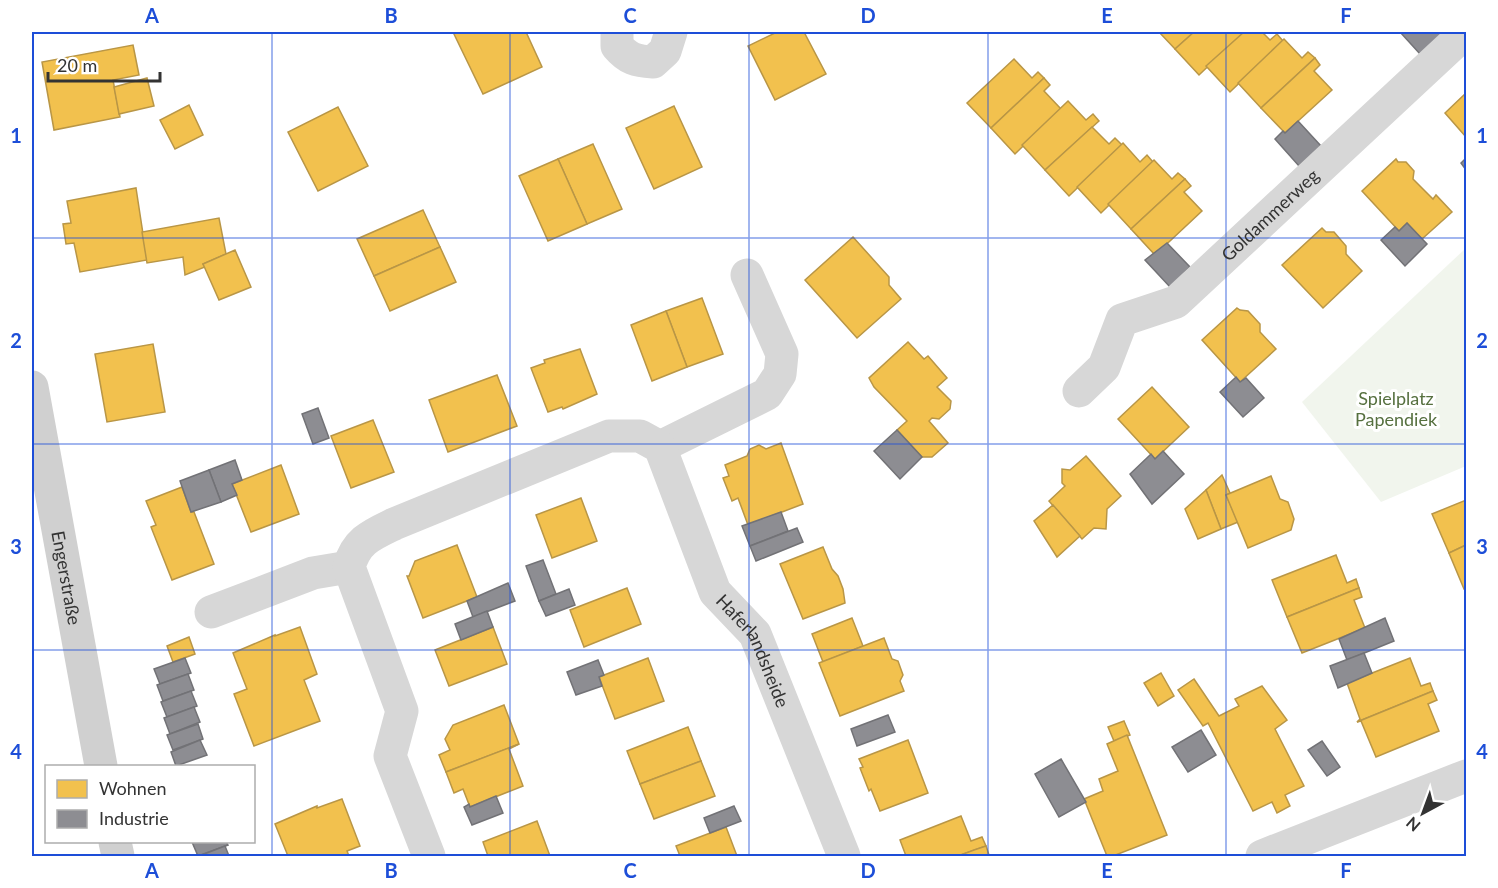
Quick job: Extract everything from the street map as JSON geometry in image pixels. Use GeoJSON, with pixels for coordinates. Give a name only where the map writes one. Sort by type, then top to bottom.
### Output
{"type":"FeatureCollection","features":[{"type":"Feature","properties":{"kind":"main road","name":"Engerstraße"},"geometry":{"type":"LineString","coordinates":[[32,387],[101,765]]}},
{"type":"Feature","properties":{"kind":"street"},"geometry":{"type":"LineString","coordinates":[[617,32],[616,46],[626,56],[638,62],[653,62],[659,57],[664,51],[671,32]]}},
{"type":"Feature","properties":{"kind":"street","name":"Goldammerweg"},"geometry":{"type":"LineString","coordinates":[[1079,391],[1104,367],[1122,320],[1176,302],[1467,32]]}},
{"type":"Feature","properties":{"kind":"street"},"geometry":{"type":"LineString","coordinates":[[429,856],[390,756],[402,711],[349,567],[352,554],[366,537],[394,524],[609,436],[640,436],[660,447],[767,394],[780,374],[782,354],[747,275]]}},
{"type":"Feature","properties":{"kind":"street","name":"Haferlandsheide"},"geometry":{"type":"LineString","coordinates":[[660,447],[715,592],[755,634],[844,856]]}},
{"type":"Feature","properties":{"kind":"street"},"geometry":{"type":"LineString","coordinates":[[211,612],[313,573],[349,567]]}},
{"type":"Feature","properties":{"kind":"street"},"geometry":{"type":"LineString","coordinates":[[1262,856],[1467,776]]}},
{"type":"Feature","properties":{"kind":"green space","name":"Spielplatz Papendiek"},"geometry":{"type":"Polygon","coordinates":[[[1466,248],[1466,466],[1381,502],[1302,402],[1466,248]]]}},
{"type":"Feature","properties":{"kind":"building: Wohnen"},"geometry":{"type":"Polygon","coordinates":[[[453,32],[526,32],[542,67],[483,94],[453,32]]]}},
{"type":"Feature","properties":{"kind":"building: Wohnen"},"geometry":{"type":"Polygon","coordinates":[[[777,32],[804,32],[826,74],[775,100],[748,46],[777,32]]]}},
{"type":"Feature","properties":{"kind":"building: Wohnen"},"geometry":{"type":"Polygon","coordinates":[[[1159,32],[1194,32],[1175,49],[1159,32]]]}},
{"type":"Feature","properties":{"kind":"building: Wohnen"},"geometry":{"type":"Polygon","coordinates":[[[1194,32],[1244,32],[1199,75],[1175,49],[1194,32]]]}},
{"type":"Feature","properties":{"kind":"building: Wohnen"},"geometry":{"type":"Polygon","coordinates":[[[1244,32],[1262,32],[1270,40],[1277,34],[1283,41],[1230,92],[1206,66],[1244,32]]]}},
{"type":"Feature","properties":{"kind":"building: Wohnen"},"geometry":{"type":"Polygon","coordinates":[[[1284,39],[1302,58],[1308,52],[1315,58],[1261,108],[1238,83],[1284,39]]]}},
{"type":"Feature","properties":{"kind":"building: Wohnen"},"geometry":{"type":"Polygon","coordinates":[[[133,45],[139,75],[113,80],[120,117],[54,130],[42,62],[133,45]]]}},
{"type":"Feature","properties":{"kind":"building: Wohnen"},"geometry":{"type":"Polygon","coordinates":[[[1315,58],[1320,65],[1314,71],[1332,90],[1285,133],[1261,108],[1315,58]]]}},
{"type":"Feature","properties":{"kind":"building: Wohnen"},"geometry":{"type":"Polygon","coordinates":[[[1014,59],[1032,78],[1038,72],[1044,78],[991,128],[967,103],[1014,59]]]}},
{"type":"Feature","properties":{"kind":"building: Wohnen"},"geometry":{"type":"Polygon","coordinates":[[[147,78],[154,106],[119,114],[114,87],[147,78]]]}},
{"type":"Feature","properties":{"kind":"building: Wohnen"},"geometry":{"type":"Polygon","coordinates":[[[1044,78],[1050,85],[1044,91],[1061,109],[1015,154],[991,128],[1044,78]]]}},
{"type":"Feature","properties":{"kind":"building: Wohnen"},"geometry":{"type":"Polygon","coordinates":[[[1466,93],[1466,137],[1445,113],[1466,93]]]}},
{"type":"Feature","properties":{"kind":"building: Wohnen"},"geometry":{"type":"Polygon","coordinates":[[[1068,101],[1086,120],[1093,114],[1099,121],[1045,170],[1022,145],[1068,101]]]}},
{"type":"Feature","properties":{"kind":"building: Wohnen"},"geometry":{"type":"Polygon","coordinates":[[[189,105],[203,135],[175,149],[160,120],[189,105]]]}},
{"type":"Feature","properties":{"kind":"building: Wohnen"},"geometry":{"type":"Polygon","coordinates":[[[674,106],[702,167],[654,189],[626,128],[674,106]]]}},
{"type":"Feature","properties":{"kind":"building: Wohnen"},"geometry":{"type":"Polygon","coordinates":[[[338,107],[368,166],[318,191],[288,132],[338,107]]]}},
{"type":"Feature","properties":{"kind":"building: Wohnen"},"geometry":{"type":"Polygon","coordinates":[[[1092,127],[1109,144],[1115,138],[1122,145],[1069,196],[1045,170],[1092,127]]]}},
{"type":"Feature","properties":{"kind":"building: Wohnen"},"geometry":{"type":"Polygon","coordinates":[[[1123,143],[1140,162],[1147,155],[1153,162],[1101,213],[1077,187],[1123,143]]]}},
{"type":"Feature","properties":{"kind":"building: Wohnen"},"geometry":{"type":"Polygon","coordinates":[[[593,144],[622,209],[587,224],[558,159],[593,144]]]}},
{"type":"Feature","properties":{"kind":"building: Wohnen"},"geometry":{"type":"Polygon","coordinates":[[[558,159],[587,224],[548,241],[519,176],[558,159]]]}},
{"type":"Feature","properties":{"kind":"building: Wohnen"},"geometry":{"type":"Polygon","coordinates":[[[1396,159],[1398,162],[1406,162],[1414,171],[1413,179],[1433,199],[1436,195],[1452,212],[1422,239],[1407,223],[1399,231],[1362,191],[1396,159]]]}},
{"type":"Feature","properties":{"kind":"building: Wohnen"},"geometry":{"type":"Polygon","coordinates":[[[1154,160],[1172,179],[1178,173],[1185,179],[1131,229],[1108,204],[1154,160]]]}},
{"type":"Feature","properties":{"kind":"building: Wohnen"},"geometry":{"type":"Polygon","coordinates":[[[1185,179],[1191,186],[1184,192],[1202,211],[1155,255],[1131,229],[1185,179]]]}},
{"type":"Feature","properties":{"kind":"building: Wohnen"},"geometry":{"type":"Polygon","coordinates":[[[136,188],[147,260],[80,272],[74,243],[66,244],[63,224],[71,223],[67,201],[136,188]]]}},
{"type":"Feature","properties":{"kind":"building: Wohnen"},"geometry":{"type":"Polygon","coordinates":[[[423,210],[440,247],[374,276],[357,239],[423,210]]]}},
{"type":"Feature","properties":{"kind":"building: Wohnen"},"geometry":{"type":"Polygon","coordinates":[[[219,218],[226,254],[203,264],[205,267],[185,275],[183,257],[147,263],[142,232],[219,218]]]}},
{"type":"Feature","properties":{"kind":"building: Wohnen"},"geometry":{"type":"Polygon","coordinates":[[[1322,228],[1326,232],[1334,232],[1346,246],[1346,254],[1362,271],[1323,308],[1282,265],[1322,228]]]}},
{"type":"Feature","properties":{"kind":"building: Wohnen"},"geometry":{"type":"Polygon","coordinates":[[[853,237],[889,277],[889,285],[901,299],[857,338],[805,280],[853,237]]]}},
{"type":"Feature","properties":{"kind":"building: Wohnen"},"geometry":{"type":"Polygon","coordinates":[[[440,247],[456,282],[390,311],[374,276],[440,247]]]}},
{"type":"Feature","properties":{"kind":"building: Wohnen"},"geometry":{"type":"Polygon","coordinates":[[[235,250],[251,287],[219,300],[203,264],[235,250]]]}},
{"type":"Feature","properties":{"kind":"building: Wohnen"},"geometry":{"type":"Polygon","coordinates":[[[702,298],[723,354],[687,367],[666,311],[702,298]]]}},
{"type":"Feature","properties":{"kind":"building: Wohnen"},"geometry":{"type":"Polygon","coordinates":[[[1237,308],[1248,311],[1260,324],[1260,332],[1276,349],[1240,382],[1202,340],[1237,308]]]}},
{"type":"Feature","properties":{"kind":"building: Wohnen"},"geometry":{"type":"Polygon","coordinates":[[[666,311],[687,367],[652,381],[631,325],[666,311]]]}},
{"type":"Feature","properties":{"kind":"building: Wohnen"},"geometry":{"type":"Polygon","coordinates":[[[908,342],[924,359],[928,356],[947,378],[937,387],[951,401],[950,409],[939,419],[932,418],[929,421],[948,443],[932,457],[922,457],[897,430],[907,421],[874,387],[869,378],[908,342]]]}},
{"type":"Feature","properties":{"kind":"building: Wohnen"},"geometry":{"type":"Polygon","coordinates":[[[153,344],[165,412],[107,422],[95,354],[153,344]]]}},
{"type":"Feature","properties":{"kind":"building: Wohnen"},"geometry":{"type":"Polygon","coordinates":[[[580,349],[597,394],[563,409],[562,407],[548,412],[531,368],[545,363],[544,360],[580,349]]]}},
{"type":"Feature","properties":{"kind":"building: Wohnen"},"geometry":{"type":"Polygon","coordinates":[[[497,375],[517,426],[448,452],[429,400],[497,375]]]}},
{"type":"Feature","properties":{"kind":"building: Wohnen"},"geometry":{"type":"Polygon","coordinates":[[[1152,387],[1189,427],[1155,459],[1118,419],[1152,387]]]}},
{"type":"Feature","properties":{"kind":"building: Wohnen"},"geometry":{"type":"Polygon","coordinates":[[[373,420],[394,472],[351,488],[331,436],[373,420]]]}},
{"type":"Feature","properties":{"kind":"building: Wohnen"},"geometry":{"type":"Polygon","coordinates":[[[781,443],[803,504],[748,525],[738,498],[732,501],[723,478],[729,476],[725,465],[747,456],[750,449],[759,445],[766,449],[781,443]]]}},
{"type":"Feature","properties":{"kind":"building: Wohnen"},"geometry":{"type":"Polygon","coordinates":[[[1086,456],[1121,496],[1107,509],[1106,529],[1094,528],[1082,539],[1049,501],[1065,486],[1062,483],[1062,469],[1070,470],[1086,456]]]}},
{"type":"Feature","properties":{"kind":"building: Wohnen"},"geometry":{"type":"Polygon","coordinates":[[[281,465],[299,514],[251,532],[232,484],[281,465]]]}},
{"type":"Feature","properties":{"kind":"building: Wohnen"},"geometry":{"type":"Polygon","coordinates":[[[1222,475],[1230,493],[1226,495],[1238,522],[1221,529],[1206,490],[1222,475]]]}},
{"type":"Feature","properties":{"kind":"building: Wohnen"},"geometry":{"type":"Polygon","coordinates":[[[1271,476],[1280,499],[1288,502],[1294,519],[1291,530],[1248,548],[1226,495],[1271,476]]]}},
{"type":"Feature","properties":{"kind":"building: Wohnen"},"geometry":{"type":"Polygon","coordinates":[[[182,487],[214,564],[172,580],[151,527],[156,525],[146,501],[182,487]]]}},
{"type":"Feature","properties":{"kind":"building: Wohnen"},"geometry":{"type":"Polygon","coordinates":[[[1206,490],[1221,529],[1198,539],[1185,509],[1206,490]]]}},
{"type":"Feature","properties":{"kind":"building: Wohnen"},"geometry":{"type":"Polygon","coordinates":[[[581,498],[597,541],[552,558],[536,515],[581,498]]]}},
{"type":"Feature","properties":{"kind":"building: Wohnen"},"geometry":{"type":"Polygon","coordinates":[[[1466,500],[1466,545],[1449,553],[1432,514],[1466,500]]]}},
{"type":"Feature","properties":{"kind":"building: Wohnen"},"geometry":{"type":"Polygon","coordinates":[[[1053,505],[1080,536],[1057,557],[1034,521],[1053,505]]]}},
{"type":"Feature","properties":{"kind":"building: Wohnen"},"geometry":{"type":"Polygon","coordinates":[[[457,545],[477,597],[423,618],[407,576],[415,561],[457,545]]]}},
{"type":"Feature","properties":{"kind":"building: Wohnen"},"geometry":{"type":"Polygon","coordinates":[[[1466,545],[1466,588],[1464,589],[1449,553],[1466,545]]]}},
{"type":"Feature","properties":{"kind":"building: Wohnen"},"geometry":{"type":"Polygon","coordinates":[[[823,547],[832,569],[838,576],[845,603],[803,619],[780,564],[823,547]]]}},
{"type":"Feature","properties":{"kind":"building: Wohnen"},"geometry":{"type":"Polygon","coordinates":[[[1336,555],[1347,583],[1356,579],[1359,588],[1287,617],[1272,580],[1336,555]]]}},
{"type":"Feature","properties":{"kind":"building: Wohnen"},"geometry":{"type":"Polygon","coordinates":[[[627,588],[641,624],[584,647],[570,610],[627,588]]]}},
{"type":"Feature","properties":{"kind":"building: Wohnen"},"geometry":{"type":"Polygon","coordinates":[[[1359,588],[1362,597],[1354,600],[1365,628],[1302,653],[1287,617],[1359,588]]]}},
{"type":"Feature","properties":{"kind":"building: Wohnen"},"geometry":{"type":"Polygon","coordinates":[[[852,618],[863,646],[823,662],[812,634],[852,618]]]}},
{"type":"Feature","properties":{"kind":"building: Wohnen"},"geometry":{"type":"Polygon","coordinates":[[[300,627],[317,674],[304,680],[320,721],[254,746],[234,694],[247,689],[233,653],[300,627]]]}},
{"type":"Feature","properties":{"kind":"building: Wohnen"},"geometry":{"type":"Polygon","coordinates":[[[493,627],[507,664],[449,686],[435,650],[493,627]]]}},
{"type":"Feature","properties":{"kind":"building: Wohnen"},"geometry":{"type":"Polygon","coordinates":[[[189,637],[195,654],[173,662],[167,646],[189,637]]]}},
{"type":"Feature","properties":{"kind":"building: Wohnen"},"geometry":{"type":"Polygon","coordinates":[[[884,638],[892,659],[898,661],[903,675],[900,681],[904,691],[840,716],[819,663],[884,638]]]}},
{"type":"Feature","properties":{"kind":"building: Wohnen"},"geometry":{"type":"Polygon","coordinates":[[[648,658],[664,701],[615,719],[599,677],[648,658]]]}},
{"type":"Feature","properties":{"kind":"building: Wohnen"},"geometry":{"type":"Polygon","coordinates":[[[1410,658],[1421,686],[1430,683],[1433,691],[1357,722],[1360,719],[1347,683],[1410,658]]]}},
{"type":"Feature","properties":{"kind":"building: Wohnen"},"geometry":{"type":"Polygon","coordinates":[[[1161,673],[1174,696],[1158,706],[1144,683],[1161,673]]]}},
{"type":"Feature","properties":{"kind":"building: Wohnen"},"geometry":{"type":"Polygon","coordinates":[[[1194,679],[1219,716],[1239,706],[1235,699],[1262,686],[1287,720],[1275,729],[1304,786],[1285,795],[1290,806],[1277,813],[1272,802],[1253,811],[1208,723],[1203,726],[1178,690],[1194,679]]]}},
{"type":"Feature","properties":{"kind":"building: Wohnen"},"geometry":{"type":"Polygon","coordinates":[[[1433,691],[1437,700],[1428,704],[1439,731],[1376,757],[1361,721],[1357,722],[1433,691]]]}},
{"type":"Feature","properties":{"kind":"building: Wohnen"},"geometry":{"type":"Polygon","coordinates":[[[504,705],[519,744],[446,772],[439,755],[450,750],[445,739],[453,725],[504,705]]]}},
{"type":"Feature","properties":{"kind":"building: Wohnen"},"geometry":{"type":"Polygon","coordinates":[[[1124,721],[1130,735],[1114,741],[1108,727],[1124,721]]]}},
{"type":"Feature","properties":{"kind":"building: Wohnen"},"geometry":{"type":"Polygon","coordinates":[[[688,727],[701,761],[640,784],[627,751],[688,727]]]}},
{"type":"Feature","properties":{"kind":"building: Wohnen"},"geometry":{"type":"Polygon","coordinates":[[[1127,735],[1167,835],[1113,856],[1107,856],[1084,799],[1103,791],[1099,779],[1118,771],[1107,744],[1127,735]]]}},
{"type":"Feature","properties":{"kind":"building: Wohnen"},"geometry":{"type":"Polygon","coordinates":[[[908,740],[928,793],[880,811],[871,789],[869,791],[859,759],[908,740]]]}},
{"type":"Feature","properties":{"kind":"building: Wohnen"},"geometry":{"type":"Polygon","coordinates":[[[519,744],[509,749],[523,786],[470,807],[463,789],[454,793],[446,772],[519,744]]]}},
{"type":"Feature","properties":{"kind":"building: Wohnen"},"geometry":{"type":"Polygon","coordinates":[[[701,761],[715,796],[654,819],[640,784],[701,761]]]}},
{"type":"Feature","properties":{"kind":"building: Wohnen"},"geometry":{"type":"Polygon","coordinates":[[[342,799],[360,846],[347,851],[349,856],[288,856],[275,824],[317,806],[317,808],[342,799]]]}},
{"type":"Feature","properties":{"kind":"building: Wohnen"},"geometry":{"type":"Polygon","coordinates":[[[961,816],[971,841],[982,837],[986,846],[958,856],[906,856],[900,840],[961,816]]]}},
{"type":"Feature","properties":{"kind":"building: Wohnen"},"geometry":{"type":"Polygon","coordinates":[[[537,821],[550,856],[488,856],[483,842],[537,821]]]}},
{"type":"Feature","properties":{"kind":"building: Wohnen"},"geometry":{"type":"Polygon","coordinates":[[[726,827],[737,856],[680,856],[676,846],[726,827]]]}},
{"type":"Feature","properties":{"kind":"building: Wohnen"},"geometry":{"type":"Polygon","coordinates":[[[986,846],[989,855],[958,856],[974,850],[986,846]]]}},
{"type":"Feature","properties":{"kind":"building: Industrie"},"geometry":{"type":"Polygon","coordinates":[[[1400,32],[1439,32],[1441,34],[1420,54],[1400,32]]]}},
{"type":"Feature","properties":{"kind":"building: Industrie"},"geometry":{"type":"Polygon","coordinates":[[[1298,121],[1321,146],[1299,166],[1275,139],[1298,121]]]}},
{"type":"Feature","properties":{"kind":"building: Industrie"},"geometry":{"type":"Polygon","coordinates":[[[1466,158],[1466,170],[1461,163],[1466,158]]]}},
{"type":"Feature","properties":{"kind":"building: Industrie"},"geometry":{"type":"Polygon","coordinates":[[[1407,223],[1427,244],[1405,266],[1381,240],[1395,227],[1399,231],[1407,223]]]}},
{"type":"Feature","properties":{"kind":"building: Industrie"},"geometry":{"type":"Polygon","coordinates":[[[1167,243],[1190,267],[1170,287],[1145,260],[1167,243]]]}},
{"type":"Feature","properties":{"kind":"building: Industrie"},"geometry":{"type":"Polygon","coordinates":[[[1236,377],[1240,382],[1246,378],[1264,398],[1243,417],[1220,392],[1236,377]]]}},
{"type":"Feature","properties":{"kind":"building: Industrie"},"geometry":{"type":"Polygon","coordinates":[[[318,408],[329,438],[313,444],[302,414],[318,408]]]}},
{"type":"Feature","properties":{"kind":"building: Industrie"},"geometry":{"type":"Polygon","coordinates":[[[897,430],[922,457],[900,479],[874,451],[897,430]]]}},
{"type":"Feature","properties":{"kind":"building: Industrie"},"geometry":{"type":"Polygon","coordinates":[[[1163,451],[1184,474],[1152,504],[1130,474],[1151,454],[1155,459],[1163,451]]]}},
{"type":"Feature","properties":{"kind":"building: Industrie"},"geometry":{"type":"Polygon","coordinates":[[[235,460],[242,480],[232,484],[237,495],[221,502],[209,470],[235,460]]]}},
{"type":"Feature","properties":{"kind":"building: Industrie"},"geometry":{"type":"Polygon","coordinates":[[[209,470],[221,502],[191,512],[180,481],[209,470]]]}},
{"type":"Feature","properties":{"kind":"building: Industrie"},"geometry":{"type":"Polygon","coordinates":[[[781,512],[788,531],[750,546],[742,526],[781,512]]]}},
{"type":"Feature","properties":{"kind":"building: Industrie"},"geometry":{"type":"Polygon","coordinates":[[[797,528],[803,542],[756,561],[750,546],[797,528]]]}},
{"type":"Feature","properties":{"kind":"building: Industrie"},"geometry":{"type":"Polygon","coordinates":[[[543,560],[556,594],[539,601],[526,566],[543,560]]]}},
{"type":"Feature","properties":{"kind":"building: Industrie"},"geometry":{"type":"Polygon","coordinates":[[[508,583],[515,601],[473,617],[467,601],[508,583]]]}},
{"type":"Feature","properties":{"kind":"building: Industrie"},"geometry":{"type":"Polygon","coordinates":[[[569,589],[575,605],[546,616],[539,601],[569,589]]]}},
{"type":"Feature","properties":{"kind":"building: Industrie"},"geometry":{"type":"Polygon","coordinates":[[[487,611],[493,627],[461,640],[455,624],[487,611]]]}},
{"type":"Feature","properties":{"kind":"building: Industrie"},"geometry":{"type":"Polygon","coordinates":[[[1385,618],[1394,641],[1347,660],[1339,639],[1385,618]]]}},
{"type":"Feature","properties":{"kind":"building: Industrie"},"geometry":{"type":"Polygon","coordinates":[[[1364,653],[1372,673],[1338,688],[1330,666],[1364,653]]]}},
{"type":"Feature","properties":{"kind":"building: Industrie"},"geometry":{"type":"Polygon","coordinates":[[[185,658],[191,673],[160,684],[154,669],[185,658]]]}},
{"type":"Feature","properties":{"kind":"building: Industrie"},"geometry":{"type":"Polygon","coordinates":[[[598,660],[604,675],[599,677],[602,686],[576,695],[567,672],[598,660]]]}},
{"type":"Feature","properties":{"kind":"building: Industrie"},"geometry":{"type":"Polygon","coordinates":[[[188,674],[194,690],[163,701],[157,685],[188,674]]]}},
{"type":"Feature","properties":{"kind":"building: Industrie"},"geometry":{"type":"Polygon","coordinates":[[[191,691],[197,706],[167,717],[161,702],[191,691]]]}},
{"type":"Feature","properties":{"kind":"building: Industrie"},"geometry":{"type":"Polygon","coordinates":[[[194,707],[200,722],[170,734],[164,718],[194,707]]]}},
{"type":"Feature","properties":{"kind":"building: Industrie"},"geometry":{"type":"Polygon","coordinates":[[[888,715],[895,732],[857,746],[851,729],[888,715]]]}},
{"type":"Feature","properties":{"kind":"building: Industrie"},"geometry":{"type":"Polygon","coordinates":[[[198,724],[203,739],[173,750],[167,735],[198,724]]]}},
{"type":"Feature","properties":{"kind":"building: Industrie"},"geometry":{"type":"Polygon","coordinates":[[[1201,730],[1216,755],[1188,772],[1172,747],[1201,730]]]}},
{"type":"Feature","properties":{"kind":"building: Industrie"},"geometry":{"type":"Polygon","coordinates":[[[200,740],[207,755],[176,765],[171,752],[200,740]]]}},
{"type":"Feature","properties":{"kind":"building: Industrie"},"geometry":{"type":"Polygon","coordinates":[[[1322,741],[1340,767],[1327,776],[1308,750],[1322,741]]]}},
{"type":"Feature","properties":{"kind":"building: Industrie"},"geometry":{"type":"Polygon","coordinates":[[[1061,759],[1086,802],[1059,817],[1035,774],[1061,759]]]}},
{"type":"Feature","properties":{"kind":"building: Industrie"},"geometry":{"type":"Polygon","coordinates":[[[496,796],[503,813],[472,825],[464,807],[469,804],[470,807],[496,796]]]}},
{"type":"Feature","properties":{"kind":"building: Industrie"},"geometry":{"type":"Polygon","coordinates":[[[734,806],[741,821],[710,833],[704,818],[734,806]]]}},
{"type":"Feature","properties":{"kind":"building: Industrie"},"geometry":{"type":"Polygon","coordinates":[[[192,843],[227,843],[228,845],[198,856],[192,843]]]}},
{"type":"Feature","properties":{"kind":"building: Industrie"},"geometry":{"type":"Polygon","coordinates":[[[225,846],[229,856],[199,856],[225,846]]]}}]}
